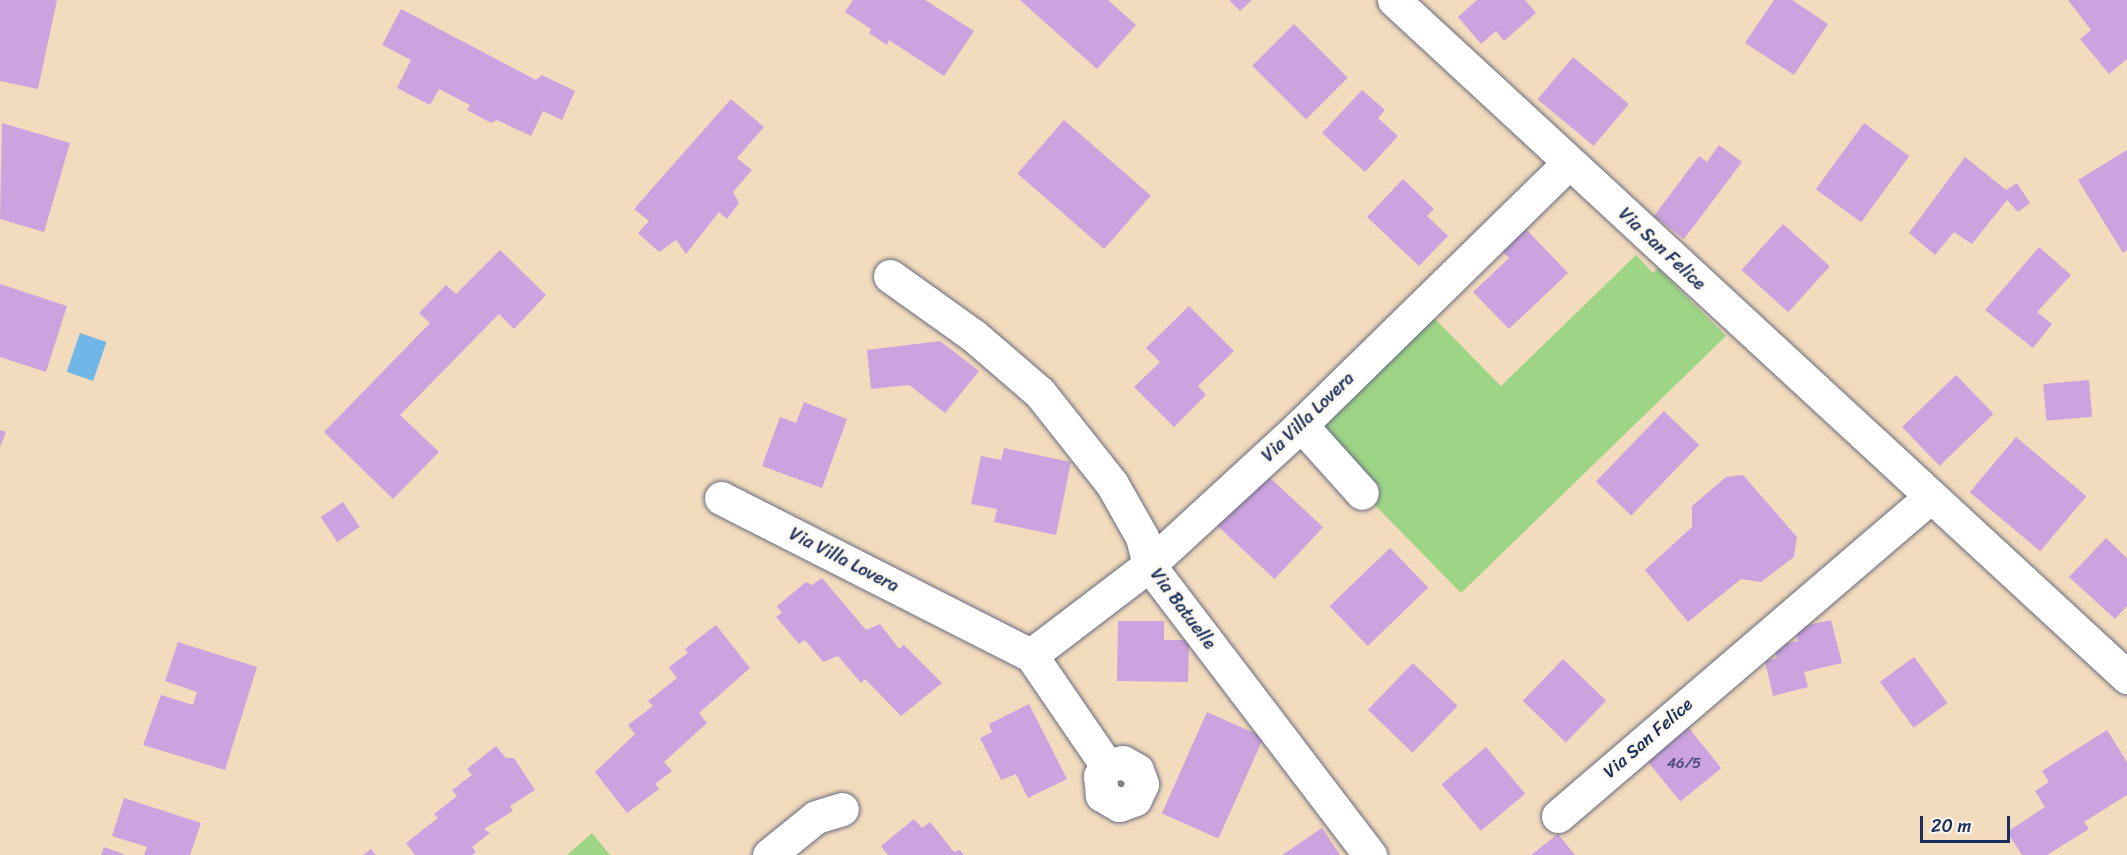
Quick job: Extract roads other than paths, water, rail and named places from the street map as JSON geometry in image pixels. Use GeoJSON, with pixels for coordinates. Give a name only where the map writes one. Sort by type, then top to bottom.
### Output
{"type":"FeatureCollection","features":[{"type":"Feature","properties":{"kind":"street","name":"Via San Felice"},"geometry":{"type":"LineString","coordinates":[[1394,0],[2127,677]]}},
{"type":"Feature","properties":{"kind":"street","name":"Via Villa Lovera"},"geometry":{"type":"LineString","coordinates":[[1031,655],[1149,565],[1301,424],[1569,163]]}},
{"type":"Feature","properties":{"kind":"street","name":"Via Batuelle"},"geometry":{"type":"LineString","coordinates":[[890,276],[975,336],[1040,393],[1112,484],[1142,537],[1149,565],[1370,855]]}},
{"type":"Feature","properties":{"kind":"street"},"geometry":{"type":"LineString","coordinates":[[1301,424],[1362,493]]}},
{"type":"Feature","properties":{"kind":"street","name":"Via San Felice"},"geometry":{"type":"LineString","coordinates":[[1558,816],[1931,496]]}},
{"type":"Feature","properties":{"kind":"street","name":"Via Villa Lovera"},"geometry":{"type":"LineString","coordinates":[[722,498],[1031,655],[1107,766]]}},
{"type":"Feature","properties":{"kind":"street"},"geometry":{"type":"LineString","coordinates":[[769,855],[816,817],[842,808]]}},
{"type":"Feature","properties":{"kind":"water"},"geometry":{"type":"Polygon","coordinates":[[[80,333],[106,342],[93,381],[67,372],[80,333]]]}}]}
